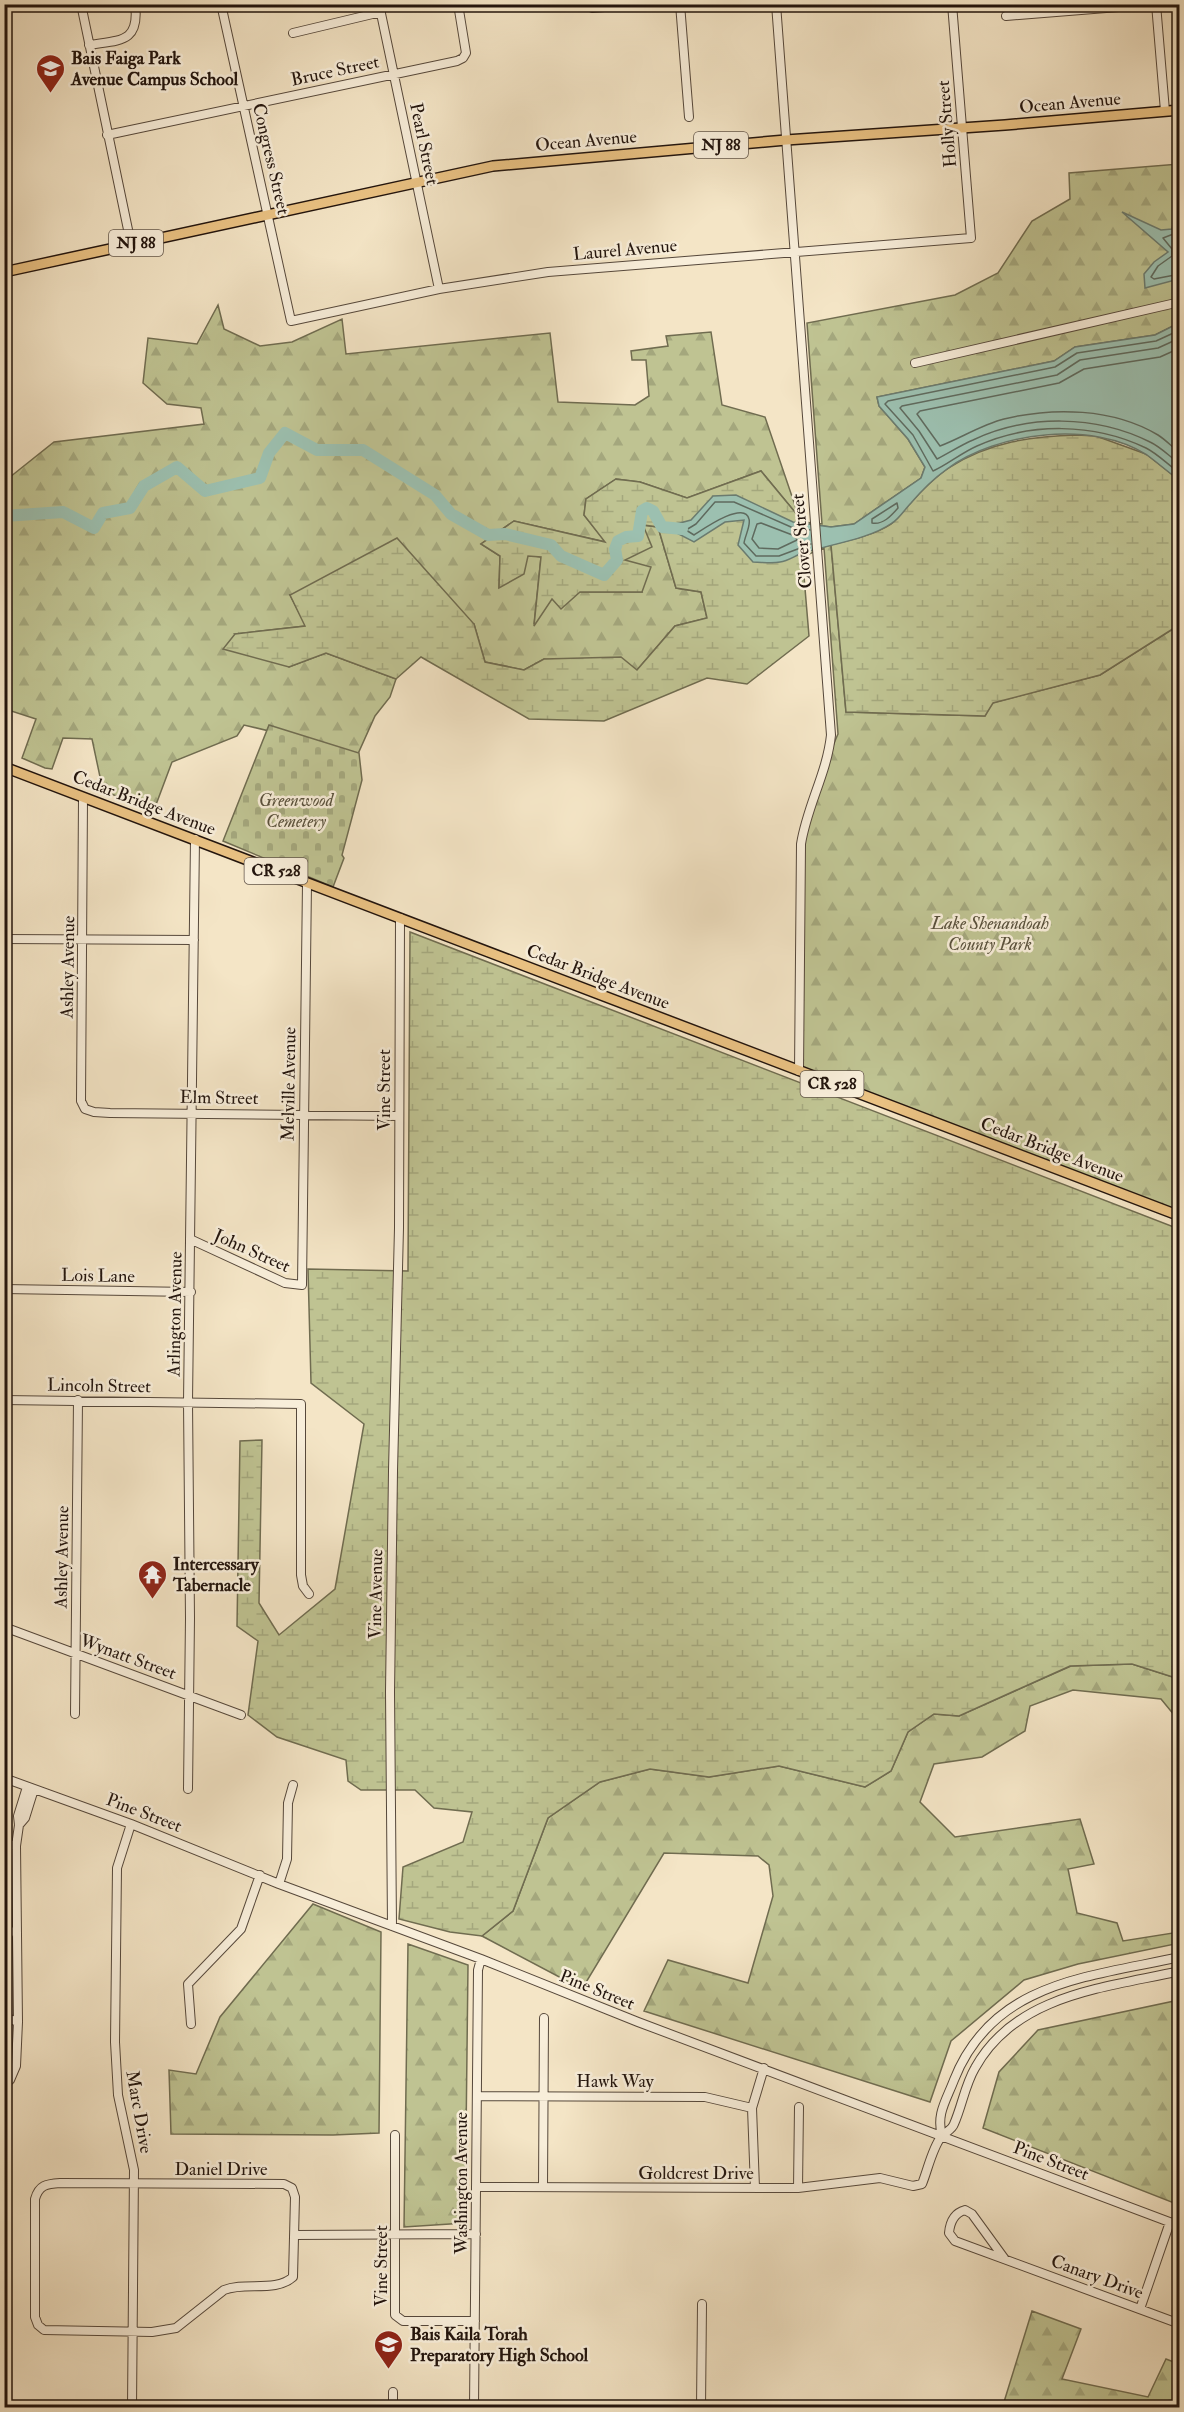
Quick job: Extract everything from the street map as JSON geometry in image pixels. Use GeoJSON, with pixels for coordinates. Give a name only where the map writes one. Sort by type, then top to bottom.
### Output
{"type":"FeatureCollection","features":[{"type":"Feature","properties":{"kind":"main road","name":"Ocean Avenue"},"geometry":{"type":"LineString","coordinates":[[4,272],[493,166],[786,140],[1179,110]]}},
{"type":"Feature","properties":{"kind":"main road","name":"Cedar Bridge Avenue"},"geometry":{"type":"LineString","coordinates":[[4,767],[1179,1216]]}},
{"type":"Feature","properties":{"kind":"street"},"geometry":{"type":"LineString","coordinates":[[81,4],[131,244]]}},
{"type":"Feature","properties":{"kind":"street"},"geometry":{"type":"LineString","coordinates":[[90,45],[122,40],[131,35],[137,20],[135,4]]}},
{"type":"Feature","properties":{"kind":"street","name":"Congress Street"},"geometry":{"type":"LineString","coordinates":[[221,4],[291,321]]}},
{"type":"Feature","properties":{"kind":"street","name":"Bruce Street"},"geometry":{"type":"LineString","coordinates":[[107,135],[457,61],[466,53],[458,4]]}},
{"type":"Feature","properties":{"kind":"street"},"geometry":{"type":"LineString","coordinates":[[588,4],[592,8],[642,4]]}},
{"type":"Feature","properties":{"kind":"street"},"geometry":{"type":"LineString","coordinates":[[680,4],[688,117]]}},
{"type":"Feature","properties":{"kind":"street","name":"Clover Street"},"geometry":{"type":"LineString","coordinates":[[776,4],[831,735],[826,769],[804,827],[801,844],[799,1071]]}},
{"type":"Feature","properties":{"kind":"street","name":"Holly Street"},"geometry":{"type":"LineString","coordinates":[[952,4],[971,238],[967,239]]}},
{"type":"Feature","properties":{"kind":"street"},"geometry":{"type":"LineString","coordinates":[[1006,16],[1156,4],[1165,111]]}},
{"type":"Feature","properties":{"kind":"street"},"geometry":{"type":"LineString","coordinates":[[293,33],[380,8]]}},
{"type":"Feature","properties":{"kind":"street","name":"Pearl Street"},"geometry":{"type":"LineString","coordinates":[[380,8],[439,289]]}},
{"type":"Feature","properties":{"kind":"street","name":"Laurel Avenue"},"geometry":{"type":"LineString","coordinates":[[291,321],[439,289],[548,272],[967,239]]}},
{"type":"Feature","properties":{"kind":"street"},"geometry":{"type":"LineString","coordinates":[[915,363],[1179,302]]}},
{"type":"Feature","properties":{"kind":"street","name":"Ashley Avenue"},"geometry":{"type":"LineString","coordinates":[[83,798],[84,939],[81,1101],[85,1109],[110,1113]]}},
{"type":"Feature","properties":{"kind":"street","name":"Arlington Avenue"},"geometry":{"type":"LineString","coordinates":[[188,1789],[188,1401],[192,1240],[195,840]]}},
{"type":"Feature","properties":{"kind":"street","name":"Melville Avenue"},"geometry":{"type":"LineString","coordinates":[[302,1286],[306,883]]}},
{"type":"Feature","properties":{"kind":"street","name":"Vine Street"},"geometry":{"type":"LineString","coordinates":[[398,1263],[400,918]]}},
{"type":"Feature","properties":{"kind":"street"},"geometry":{"type":"LineString","coordinates":[[4,939],[194,940]]}},
{"type":"Feature","properties":{"kind":"street","name":"Elm Street"},"geometry":{"type":"LineString","coordinates":[[110,1113],[399,1116]]}},
{"type":"Feature","properties":{"kind":"street","name":"John Street"},"geometry":{"type":"LineString","coordinates":[[192,1240],[285,1282],[302,1286]]}},
{"type":"Feature","properties":{"kind":"street","name":"Vine Avenue"},"geometry":{"type":"LineString","coordinates":[[392,1926],[390,1692],[398,1263]]}},
{"type":"Feature","properties":{"kind":"street","name":"Lois Lane"},"geometry":{"type":"LineString","coordinates":[[4,1289],[191,1292]]}},
{"type":"Feature","properties":{"kind":"street","name":"Lincoln Street"},"geometry":{"type":"LineString","coordinates":[[4,1400],[301,1404],[301,1575],[303,1586],[309,1594]]}},
{"type":"Feature","properties":{"kind":"street","name":"Ashley Avenue"},"geometry":{"type":"LineString","coordinates":[[75,1714],[78,1400]]}},
{"type":"Feature","properties":{"kind":"street","name":"Wynatt Street"},"geometry":{"type":"LineString","coordinates":[[4,1627],[241,1715]]}},
{"type":"Feature","properties":{"kind":"street","name":"Pine Street"},"geometry":{"type":"LineString","coordinates":[[4,1778],[131,1824],[279,1884],[481,1959],[638,2022],[1179,2226]]}},
{"type":"Feature","properties":{"kind":"street"},"geometry":{"type":"LineString","coordinates":[[279,1884],[287,1859],[288,1803],[293,1785]]}},
{"type":"Feature","properties":{"kind":"street"},"geometry":{"type":"LineString","coordinates":[[4,2085],[10,2080],[16,2066],[18,1816],[31,1788]]}},
{"type":"Feature","properties":{"kind":"street","name":"Marc Drive"},"geometry":{"type":"LineString","coordinates":[[131,1824],[117,1868],[115,2042],[118,2095],[133,2156],[132,2408]]}},
{"type":"Feature","properties":{"kind":"street"},"geometry":{"type":"LineString","coordinates":[[4,1844],[16,1846]]}},
{"type":"Feature","properties":{"kind":"street"},"geometry":{"type":"LineString","coordinates":[[191,2024],[188,1984],[242,1929],[260,1875]]}},
{"type":"Feature","properties":{"kind":"street"},"geometry":{"type":"LineString","coordinates":[[4,1929],[17,1933]]}},
{"type":"Feature","properties":{"kind":"street"},"geometry":{"type":"LineString","coordinates":[[1179,1956],[1056,1985],[1035,1993],[1012,2006],[999,2016],[975,2042],[955,2076],[939,2118],[942,2136],[953,2127],[975,2068],[993,2043],[1012,2025],[1036,2009],[1060,1998],[1179,1971]]}},
{"type":"Feature","properties":{"kind":"street","name":"Washington Avenue"},"geometry":{"type":"LineString","coordinates":[[474,2408],[478,1971],[481,1959]]}},
{"type":"Feature","properties":{"kind":"street"},"geometry":{"type":"LineString","coordinates":[[1056,1985],[1060,1998]]}},
{"type":"Feature","properties":{"kind":"street"},"geometry":{"type":"LineString","coordinates":[[4,2017],[18,2022]]}},
{"type":"Feature","properties":{"kind":"street"},"geometry":{"type":"LineString","coordinates":[[543,2187],[544,2018]]}},
{"type":"Feature","properties":{"kind":"street"},"geometry":{"type":"LineString","coordinates":[[755,2188],[752,2108],[764,2068]]}},
{"type":"Feature","properties":{"kind":"street","name":"Hawk Way"},"geometry":{"type":"LineString","coordinates":[[477,2096],[712,2097],[752,2108]]}},
{"type":"Feature","properties":{"kind":"street"},"geometry":{"type":"LineString","coordinates":[[798,2188],[800,2107]]}},
{"type":"Feature","properties":{"kind":"street","name":"Vine Street"},"geometry":{"type":"LineString","coordinates":[[395,2135],[395,2309],[398,2318],[404,2321],[475,2321]]}},
{"type":"Feature","properties":{"kind":"street","name":"Goldcrest Drive"},"geometry":{"type":"LineString","coordinates":[[476,2187],[798,2188],[880,2178],[918,2185],[942,2136]]}},
{"type":"Feature","properties":{"kind":"street","name":"Daniel Drive"},"geometry":{"type":"LineString","coordinates":[[134,2183],[284,2184],[292,2188],[295,2197],[295,2274],[291,2280],[279,2284],[232,2286],[176,2328],[152,2332],[44,2330],[38,2325],[34,2303],[34,2224],[35,2199],[38,2190],[48,2184],[134,2183]]}},
{"type":"Feature","properties":{"kind":"street","name":"Canary Drive"},"geometry":{"type":"LineString","coordinates":[[1004,2258],[972,2214],[965,2210],[958,2212],[952,2219],[949,2233],[955,2241],[1179,2324]]}},
{"type":"Feature","properties":{"kind":"street"},"geometry":{"type":"LineString","coordinates":[[1140,2309],[1170,2223]]}},
{"type":"Feature","properties":{"kind":"street"},"geometry":{"type":"LineString","coordinates":[[295,2235],[476,2234]]}},
{"type":"Feature","properties":{"kind":"street"},"geometry":{"type":"LineString","coordinates":[[701,2408],[702,2304]]}},
{"type":"Feature","properties":{"kind":"street"},"geometry":{"type":"LineString","coordinates":[[393,2392],[393,2408]]}},
{"type":"Feature","properties":{"kind":"green space","name":"Lake Shenandoah County Park"},"geometry":{"type":"Polygon","coordinates":[[[1179,164],[1179,323],[1155,335],[1075,347],[1054,361],[877,397],[879,406],[908,439],[925,467],[921,478],[854,524],[831,527],[793,522],[735,495],[713,496],[691,520],[665,527],[694,542],[725,522],[745,519],[738,545],[753,562],[780,562],[831,545],[846,712],[985,716],[992,703],[1100,675],[1179,625],[1179,1216],[799,1071],[801,844],[808,816],[838,734],[824,548],[781,565],[752,565],[736,547],[739,523],[725,526],[694,545],[660,528],[691,517],[712,493],[736,493],[770,509],[788,512],[794,521],[822,524],[807,323],[955,295],[998,273],[1032,221],[1070,199],[1069,173],[1179,164]]]}},
{"type":"Feature","properties":{"kind":"green space"},"geometry":{"type":"Polygon","coordinates":[[[218,305],[224,329],[260,346],[292,342],[342,319],[346,354],[550,333],[558,402],[635,405],[649,396],[646,360],[632,360],[631,351],[668,346],[666,336],[711,332],[722,405],[765,417],[799,517],[761,471],[687,498],[640,482],[616,479],[586,499],[584,515],[606,542],[514,521],[481,544],[500,556],[499,587],[528,555],[541,557],[534,624],[552,598],[580,592],[642,592],[625,560],[642,525],[658,527],[676,588],[701,592],[707,618],[675,626],[637,670],[544,659],[524,670],[485,662],[474,624],[290,595],[306,626],[235,634],[289,667],[326,653],[396,679],[390,697],[375,716],[357,756],[311,741],[244,725],[237,736],[172,762],[154,810],[103,791],[92,739],[63,738],[52,769],[22,758],[36,719],[5,709],[5,481],[54,442],[204,424],[201,408],[167,404],[143,383],[148,338],[197,344],[218,305]]]}},
{"type":"Feature","properties":{"kind":"green space"},"geometry":{"type":"Polygon","coordinates":[[[1077,435],[1096,436],[1146,454],[1179,480],[1179,625],[1100,675],[993,703],[985,716],[846,712],[831,545],[870,534],[891,524],[938,476],[965,458],[1012,442],[1077,435]]]}},
{"type":"Feature","properties":{"kind":"green space"},"geometry":{"type":"Polygon","coordinates":[[[761,471],[799,517],[809,636],[747,684],[707,678],[604,721],[529,719],[421,657],[396,679],[326,653],[289,667],[223,649],[235,634],[305,626],[290,595],[397,538],[474,624],[485,662],[524,670],[544,659],[621,657],[637,670],[675,626],[707,618],[701,592],[676,588],[658,527],[643,525],[652,547],[625,560],[651,567],[642,592],[580,592],[561,609],[552,599],[534,626],[541,557],[528,556],[524,574],[499,588],[500,556],[481,544],[514,521],[605,542],[584,515],[586,499],[616,479],[640,482],[687,498],[761,471]]]}},
{"type":"Feature","properties":{"kind":"green space","name":"Greenwood Cemetery"},"geometry":{"type":"Polygon","coordinates":[[[269,725],[359,753],[362,780],[342,855],[344,858],[333,887],[223,841],[269,725]]]}},
{"type":"Feature","properties":{"kind":"green space"},"geometry":{"type":"Polygon","coordinates":[[[410,932],[1179,1229],[1179,1679],[1132,1664],[1070,1666],[959,1716],[934,1714],[908,1732],[891,1771],[865,1787],[779,1766],[709,1777],[650,1769],[600,1782],[548,1818],[513,1911],[482,1936],[450,1932],[399,1919],[403,1867],[463,1842],[472,1812],[434,1808],[415,1790],[361,1790],[348,1781],[346,1760],[277,1737],[248,1715],[258,1641],[237,1626],[240,1441],[262,1440],[259,1603],[279,1635],[335,1589],[364,1424],[311,1383],[308,1269],[408,1271],[410,932]]]}},
{"type":"Feature","properties":{"kind":"green space"},"geometry":{"type":"Polygon","coordinates":[[[1132,1664],[1179,1679],[1179,1721],[1161,1699],[1073,1690],[1030,1706],[1025,1731],[982,1757],[934,1764],[920,1802],[955,1837],[1080,1819],[1094,1864],[1068,1869],[1077,1913],[1117,1923],[1123,1941],[1179,1932],[1180,1943],[1078,1964],[1024,1980],[951,2041],[930,2102],[644,2011],[668,1960],[748,1983],[773,1896],[769,1865],[758,1856],[664,1853],[582,1989],[482,1936],[513,1911],[548,1818],[600,1782],[650,1769],[709,1777],[779,1766],[865,1787],[891,1771],[908,1732],[934,1714],[959,1716],[1071,1666],[1132,1664]]]}},
{"type":"Feature","properties":{"kind":"green space"},"geometry":{"type":"Polygon","coordinates":[[[313,1904],[381,1932],[379,2133],[171,2134],[169,2070],[196,2074],[220,2017],[313,1904]]]}},
{"type":"Feature","properties":{"kind":"green space"},"geometry":{"type":"Polygon","coordinates":[[[408,1944],[468,1965],[465,2223],[404,2227],[408,1944]]]}},
{"type":"Feature","properties":{"kind":"green space"},"geometry":{"type":"Polygon","coordinates":[[[1179,2000],[1179,2205],[983,2128],[999,2072],[1038,2030],[1179,2000]]]}},
{"type":"Feature","properties":{"kind":"green space"},"geometry":{"type":"Polygon","coordinates":[[[1032,2311],[1081,2329],[1062,2379],[1148,2397],[1166,2359],[1179,2364],[1179,2399],[1092,2408],[1048,2407],[1004,2402],[1032,2311]]]}},
{"type":"Feature","properties":{"kind":"water"},"geometry":{"type":"Polygon","coordinates":[[[1179,199],[1179,279],[1145,288],[1144,274],[1154,262],[1168,252],[1122,212],[1161,230],[1172,229],[1179,199]]]}},
{"type":"Feature","properties":{"kind":"water"},"geometry":{"type":"Polygon","coordinates":[[[1179,323],[1179,480],[1147,455],[1125,444],[1100,437],[1073,434],[1045,435],[992,446],[968,456],[937,477],[897,519],[883,529],[783,561],[753,562],[738,545],[744,520],[725,522],[694,542],[665,527],[691,520],[713,496],[736,495],[793,522],[831,527],[854,524],[921,478],[925,467],[908,439],[879,406],[877,397],[1054,361],[1075,347],[1155,335],[1179,323]]]}},
{"type":"Feature","properties":{"kind":"waterway"},"geometry":{"type":"LineString","coordinates":[[4,516],[63,512],[94,528],[103,513],[130,508],[144,486],[177,467],[205,491],[260,478],[269,453],[285,433],[317,450],[363,450],[435,495],[451,514],[488,535],[505,534],[551,545],[561,556],[604,575],[617,560],[615,549],[618,541],[626,537],[638,536],[642,511],[647,508],[653,511],[662,527],[682,529]]}},
{"type":"Feature","properties":{"kind":"place","name":"Bais Faiga Park Avenue Campus School"},"geometry":{"type":"Point","coordinates":[50,94]}},
{"type":"Feature","properties":{"kind":"place","name":"Intercessary Tabernacle"},"geometry":{"type":"Point","coordinates":[152,1600]}},
{"type":"Feature","properties":{"kind":"place","name":"Bais Kaila Torah Preparatory High School"},"geometry":{"type":"Point","coordinates":[389,2370]}}]}
